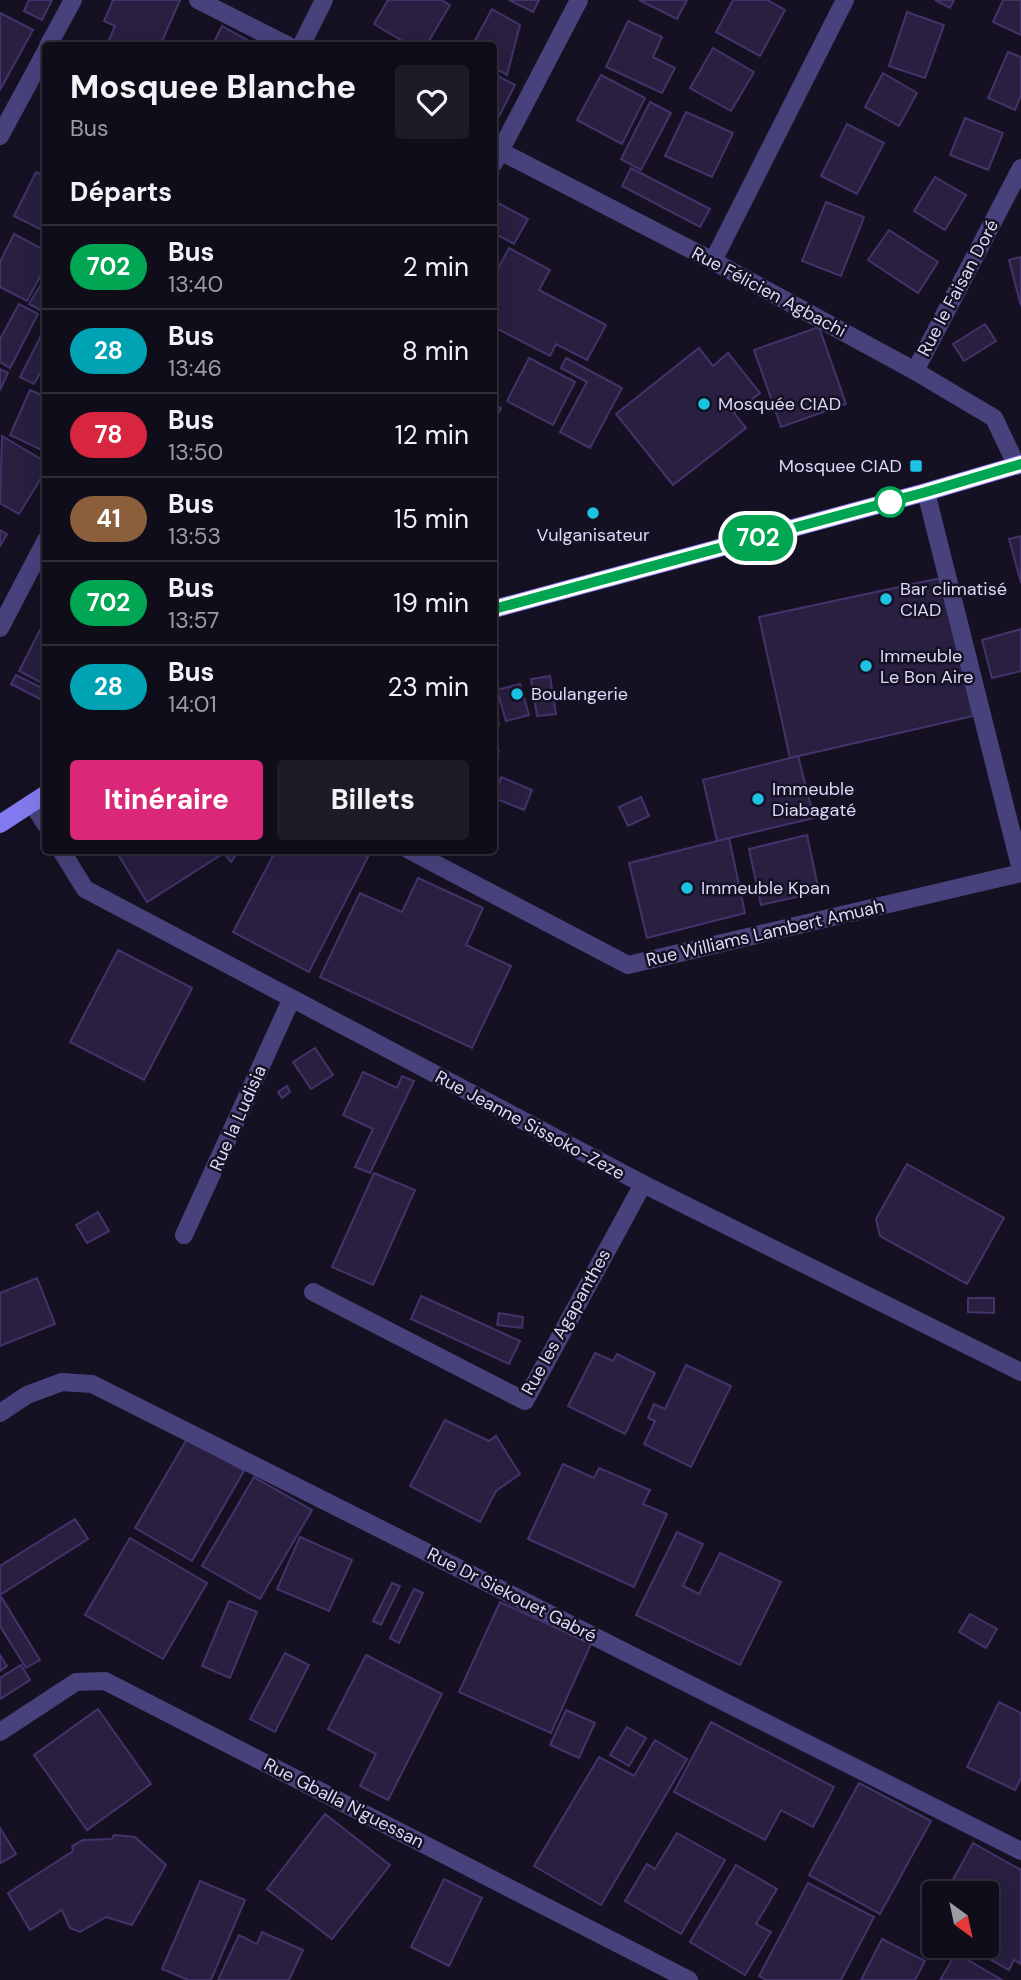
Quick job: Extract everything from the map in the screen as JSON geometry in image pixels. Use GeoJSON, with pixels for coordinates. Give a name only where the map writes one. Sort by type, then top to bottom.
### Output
{"type":"FeatureCollection","features":[{"type":"Feature","properties":{"kind":"main road"},"geometry":{"type":"LineString","coordinates":[[497,608],[1019,465]]}},
{"type":"Feature","properties":{"kind":"main road"},"geometry":{"type":"LineString","coordinates":[[0,824],[39,798]]}},
{"type":"Feature","properties":{"kind":"street"},"geometry":{"type":"LineString","coordinates":[[50,42],[73,0]]}},
{"type":"Feature","properties":{"kind":"street"},"geometry":{"type":"LineString","coordinates":[[198,0],[281,42]]}},
{"type":"Feature","properties":{"kind":"street"},"geometry":{"type":"LineString","coordinates":[[303,42],[324,0]]}},
{"type":"Feature","properties":{"kind":"street"},"geometry":{"type":"LineString","coordinates":[[497,150],[579,0]]}},
{"type":"Feature","properties":{"kind":"street"},"geometry":{"type":"LineString","coordinates":[[713,261],[845,0]]}},
{"type":"Feature","properties":{"kind":"street"},"geometry":{"type":"LineString","coordinates":[[0,136],[42,58]]}},
{"type":"Feature","properties":{"kind":"street","name":"Rue Félicien Agbachi"},"geometry":{"type":"LineString","coordinates":[[497,155],[713,261],[915,371],[994,418],[1019,465]]}},
{"type":"Feature","properties":{"kind":"street","name":"Rue le Faisan Doré"},"geometry":{"type":"LineString","coordinates":[[915,371],[1021,168]]}},
{"type":"Feature","properties":{"kind":"street"},"geometry":{"type":"LineString","coordinates":[[926,492],[1021,872]]}},
{"type":"Feature","properties":{"kind":"street"},"geometry":{"type":"LineString","coordinates":[[0,628],[42,548]]}},
{"type":"Feature","properties":{"kind":"street","name":"Rue Jeanne Sissoko-Zeze"},"geometry":{"type":"LineString","coordinates":[[63,854],[85,890],[643,1184],[1021,1372]]}},
{"type":"Feature","properties":{"kind":"street","name":"Rue Williams Lambert Amuah"},"geometry":{"type":"LineString","coordinates":[[417,854],[628,965],[1021,872]]}},
{"type":"Feature","properties":{"kind":"street","name":"Rue la Ludisia"},"geometry":{"type":"LineString","coordinates":[[184,1235],[291,1000]]}},
{"type":"Feature","properties":{"kind":"street","name":"Rue les Agapanthes"},"geometry":{"type":"LineString","coordinates":[[313,1292],[524,1401],[643,1184]]}},
{"type":"Feature","properties":{"kind":"street","name":"Rue Dr Siekouet Gabré"},"geometry":{"type":"LineString","coordinates":[[0,1412],[27,1395],[62,1381],[92,1384],[1021,1851]]}},
{"type":"Feature","properties":{"kind":"street","name":"Rue Gballa N'guessan"},"geometry":{"type":"LineString","coordinates":[[0,1732],[76,1682],[105,1681],[689,1980]]}},
{"type":"Feature","properties":{"kind":"building"},"geometry":{"type":"Polygon","coordinates":[[[29,0],[52,0],[42,20],[24,11],[29,0]]]}},
{"type":"Feature","properties":{"kind":"building"},"geometry":{"type":"Polygon","coordinates":[[[113,0],[180,0],[162,42],[108,42],[115,26],[104,21],[113,0]]]}},
{"type":"Feature","properties":{"kind":"building"},"geometry":{"type":"Polygon","coordinates":[[[388,0],[441,0],[450,5],[428,42],[404,42],[374,24],[388,0]]]}},
{"type":"Feature","properties":{"kind":"building"},"geometry":{"type":"Polygon","coordinates":[[[509,0],[539,0],[533,12],[509,0]]]}},
{"type":"Feature","properties":{"kind":"building"},"geometry":{"type":"Polygon","coordinates":[[[639,0],[687,0],[677,19],[639,0]]]}},
{"type":"Feature","properties":{"kind":"building"},"geometry":{"type":"Polygon","coordinates":[[[733,0],[767,0],[785,10],[760,56],[716,32],[733,0]]]}},
{"type":"Feature","properties":{"kind":"building"},"geometry":{"type":"Polygon","coordinates":[[[935,0],[954,0],[950,8],[935,0]]]}},
{"type":"Feature","properties":{"kind":"building"},"geometry":{"type":"Polygon","coordinates":[[[1003,0],[1021,0],[1021,35],[993,22],[1003,0]]]}},
{"type":"Feature","properties":{"kind":"building"},"geometry":{"type":"Polygon","coordinates":[[[492,9],[520,25],[507,75],[497,70],[497,42],[474,42],[492,9]]]}},
{"type":"Feature","properties":{"kind":"building"},"geometry":{"type":"Polygon","coordinates":[[[907,12],[944,25],[925,78],[889,66],[907,12]]]}},
{"type":"Feature","properties":{"kind":"building"},"geometry":{"type":"Polygon","coordinates":[[[0,13],[33,30],[0,90],[0,13]]]}},
{"type":"Feature","properties":{"kind":"building"},"geometry":{"type":"Polygon","coordinates":[[[628,21],[662,37],[653,57],[675,68],[662,93],[606,67],[628,21]]]}},
{"type":"Feature","properties":{"kind":"building"},"geometry":{"type":"Polygon","coordinates":[[[222,26],[251,42],[214,42],[222,26]]]}},
{"type":"Feature","properties":{"kind":"building"},"geometry":{"type":"Polygon","coordinates":[[[713,48],[754,72],[731,111],[690,88],[713,48]]]}},
{"type":"Feature","properties":{"kind":"building"},"geometry":{"type":"Polygon","coordinates":[[[1008,52],[1021,57],[1021,95],[1015,110],[988,98],[1008,52]]]}},
{"type":"Feature","properties":{"kind":"building"},"geometry":{"type":"Polygon","coordinates":[[[883,73],[917,93],[899,126],[865,107],[883,73]]]}},
{"type":"Feature","properties":{"kind":"building"},"geometry":{"type":"Polygon","coordinates":[[[601,75],[645,98],[622,144],[577,120],[601,75]]]}},
{"type":"Feature","properties":{"kind":"building"},"geometry":{"type":"Polygon","coordinates":[[[497,76],[515,85],[497,120],[497,76]]]}},
{"type":"Feature","properties":{"kind":"building"},"geometry":{"type":"Polygon","coordinates":[[[650,102],[671,113],[641,170],[621,159],[650,102]]]}},
{"type":"Feature","properties":{"kind":"building"},"geometry":{"type":"Polygon","coordinates":[[[686,112],[733,133],[712,177],[665,156],[686,112]]]}},
{"type":"Feature","properties":{"kind":"building"},"geometry":{"type":"Polygon","coordinates":[[[965,118],[1003,133],[988,170],[950,155],[965,118]]]}},
{"type":"Feature","properties":{"kind":"building"},"geometry":{"type":"Polygon","coordinates":[[[847,124],[884,143],[857,194],[821,176],[847,124]]]}},
{"type":"Feature","properties":{"kind":"building"},"geometry":{"type":"Polygon","coordinates":[[[631,168],[710,209],[700,227],[622,186],[631,168]]]}},
{"type":"Feature","properties":{"kind":"building"},"geometry":{"type":"Polygon","coordinates":[[[36,172],[42,175],[42,230],[14,216],[36,172]]]}},
{"type":"Feature","properties":{"kind":"building"},"geometry":{"type":"Polygon","coordinates":[[[935,177],[966,195],[945,230],[914,211],[935,177]]]}},
{"type":"Feature","properties":{"kind":"building"},"geometry":{"type":"Polygon","coordinates":[[[826,202],[864,217],[841,276],[802,261],[826,202]]]}},
{"type":"Feature","properties":{"kind":"building"},"geometry":{"type":"Polygon","coordinates":[[[498,203],[528,219],[514,244],[497,235],[498,203]]]}},
{"type":"Feature","properties":{"kind":"building"},"geometry":{"type":"Polygon","coordinates":[[[889,230],[938,262],[918,293],[868,260],[889,230]]]}},
{"type":"Feature","properties":{"kind":"building"},"geometry":{"type":"Polygon","coordinates":[[[14,234],[42,249],[42,273],[27,301],[0,287],[0,262],[14,234]]]}},
{"type":"Feature","properties":{"kind":"building"},"geometry":{"type":"Polygon","coordinates":[[[509,248],[550,270],[539,290],[606,325],[587,360],[556,344],[550,356],[497,329],[497,270],[509,248]]]}},
{"type":"Feature","properties":{"kind":"building"},"geometry":{"type":"Polygon","coordinates":[[[1021,257],[1021,306],[1009,260],[1021,257]]]}},
{"type":"Feature","properties":{"kind":"building"},"geometry":{"type":"Polygon","coordinates":[[[42,283],[42,311],[29,304],[42,283]]]}},
{"type":"Feature","properties":{"kind":"building"},"geometry":{"type":"Polygon","coordinates":[[[19,304],[38,314],[10,368],[0,362],[0,339],[19,304]]]}},
{"type":"Feature","properties":{"kind":"building"},"geometry":{"type":"Polygon","coordinates":[[[985,324],[996,341],[964,361],[953,344],[985,324]]]}},
{"type":"Feature","properties":{"kind":"building"},"geometry":{"type":"Polygon","coordinates":[[[819,327],[846,404],[781,427],[754,350],[819,327]]]}},
{"type":"Feature","properties":{"kind":"building"},"geometry":{"type":"Polygon","coordinates":[[[42,334],[42,370],[34,384],[20,377],[42,334]]]}},
{"type":"Feature","properties":{"kind":"building"},"geometry":{"type":"Polygon","coordinates":[[[699,348],[713,366],[728,353],[760,393],[734,413],[746,428],[673,485],[616,414],[699,348]]]}},
{"type":"Feature","properties":{"kind":"building"},"geometry":{"type":"Polygon","coordinates":[[[529,358],[575,382],[553,425],[507,401],[529,358]]]}},
{"type":"Feature","properties":{"kind":"building"},"geometry":{"type":"Polygon","coordinates":[[[566,358],[622,388],[590,448],[560,432],[587,382],[561,368],[566,358]]]}},
{"type":"Feature","properties":{"kind":"building"},"geometry":{"type":"Polygon","coordinates":[[[0,369],[8,373],[0,390],[0,369]]]}},
{"type":"Feature","properties":{"kind":"building"},"geometry":{"type":"Polygon","coordinates":[[[30,390],[42,395],[42,450],[10,435],[30,390]]]}},
{"type":"Feature","properties":{"kind":"building"},"geometry":{"type":"Polygon","coordinates":[[[2,436],[42,460],[42,477],[19,514],[0,503],[2,436]]]}},
{"type":"Feature","properties":{"kind":"building"},"geometry":{"type":"Polygon","coordinates":[[[0,530],[7,534],[0,546],[0,530]]]}},
{"type":"Feature","properties":{"kind":"building"},"geometry":{"type":"Polygon","coordinates":[[[1021,536],[1021,583],[1009,539],[1021,536]]]}},
{"type":"Feature","properties":{"kind":"building","name":"Immeuble Le Bon Aire"},"geometry":{"type":"Polygon","coordinates":[[[941,578],[973,716],[790,758],[759,617],[941,578]]]}},
{"type":"Feature","properties":{"kind":"building"},"geometry":{"type":"Polygon","coordinates":[[[42,626],[42,683],[19,671],[42,626]]]}},
{"type":"Feature","properties":{"kind":"building"},"geometry":{"type":"Polygon","coordinates":[[[1021,629],[1021,671],[992,678],[982,640],[1021,629]]]}},
{"type":"Feature","properties":{"kind":"building"},"geometry":{"type":"Polygon","coordinates":[[[16,675],[42,688],[42,700],[11,684],[16,675]]]}},
{"type":"Feature","properties":{"kind":"building"},"geometry":{"type":"Polygon","coordinates":[[[550,676],[556,714],[537,716],[531,679],[550,676]]]}},
{"type":"Feature","properties":{"kind":"building"},"geometry":{"type":"Polygon","coordinates":[[[520,684],[529,715],[506,721],[497,690],[520,684]]]}},
{"type":"Feature","properties":{"kind":"building","name":"Immeuble Diabagaté"},"geometry":{"type":"Polygon","coordinates":[[[798,756],[814,818],[717,841],[703,780],[798,756]]]}},
{"type":"Feature","properties":{"kind":"building"},"geometry":{"type":"Polygon","coordinates":[[[501,777],[532,790],[524,810],[497,799],[501,777]]]}},
{"type":"Feature","properties":{"kind":"building"},"geometry":{"type":"Polygon","coordinates":[[[641,797],[649,816],[628,826],[619,807],[641,797]]]}},
{"type":"Feature","properties":{"kind":"building"},"geometry":{"type":"Polygon","coordinates":[[[807,835],[819,892],[761,905],[749,849],[807,835]]]}},
{"type":"Feature","properties":{"kind":"building","name":"Immeuble Kpan"},"geometry":{"type":"Polygon","coordinates":[[[729,838],[745,913],[647,938],[629,863],[729,838]]]}},
{"type":"Feature","properties":{"kind":"building"},"geometry":{"type":"Polygon","coordinates":[[[122,854],[222,854],[147,902],[119,856],[122,854]]]}},
{"type":"Feature","properties":{"kind":"building"},"geometry":{"type":"Polygon","coordinates":[[[225,854],[236,854],[231,862],[225,854]]]}},
{"type":"Feature","properties":{"kind":"building"},"geometry":{"type":"Polygon","coordinates":[[[274,854],[362,854],[368,857],[309,972],[233,932],[274,854]]]}},
{"type":"Feature","properties":{"kind":"building"},"geometry":{"type":"Polygon","coordinates":[[[418,878],[483,908],[466,945],[511,966],[472,1048],[320,977],[360,893],[402,912],[418,878]]]}},
{"type":"Feature","properties":{"kind":"building"},"geometry":{"type":"Polygon","coordinates":[[[118,950],[192,988],[144,1080],[70,1042],[118,950]]]}},
{"type":"Feature","properties":{"kind":"building"},"geometry":{"type":"Polygon","coordinates":[[[315,1048],[333,1075],[311,1089],[293,1062],[315,1048]]]}},
{"type":"Feature","properties":{"kind":"building"},"geometry":{"type":"Polygon","coordinates":[[[363,1072],[397,1088],[402,1076],[414,1081],[370,1173],[355,1167],[373,1129],[343,1115],[363,1072]]]}},
{"type":"Feature","properties":{"kind":"building"},"geometry":{"type":"Polygon","coordinates":[[[287,1086],[290,1092],[282,1098],[278,1092],[287,1086]]]}},
{"type":"Feature","properties":{"kind":"building"},"geometry":{"type":"Polygon","coordinates":[[[907,1164],[1004,1218],[967,1284],[880,1236],[876,1219],[907,1164]]]}},
{"type":"Feature","properties":{"kind":"building"},"geometry":{"type":"Polygon","coordinates":[[[374,1173],[415,1190],[373,1285],[332,1267],[374,1173]]]}},
{"type":"Feature","properties":{"kind":"building"},"geometry":{"type":"Polygon","coordinates":[[[98,1212],[109,1231],[87,1243],[76,1225],[98,1212]]]}},
{"type":"Feature","properties":{"kind":"building"},"geometry":{"type":"Polygon","coordinates":[[[37,1278],[55,1324],[0,1346],[0,1293],[37,1278]]]}},
{"type":"Feature","properties":{"kind":"building"},"geometry":{"type":"Polygon","coordinates":[[[421,1296],[520,1341],[509,1364],[411,1319],[421,1296]]]}},
{"type":"Feature","properties":{"kind":"building"},"geometry":{"type":"Polygon","coordinates":[[[968,1298],[994,1298],[994,1313],[968,1312],[968,1298]]]}},
{"type":"Feature","properties":{"kind":"building"},"geometry":{"type":"Polygon","coordinates":[[[499,1313],[523,1317],[522,1328],[497,1325],[499,1313]]]}},
{"type":"Feature","properties":{"kind":"building"},"geometry":{"type":"Polygon","coordinates":[[[595,1353],[613,1361],[617,1354],[655,1373],[625,1434],[568,1406],[595,1353]]]}},
{"type":"Feature","properties":{"kind":"building"},"geometry":{"type":"Polygon","coordinates":[[[686,1365],[731,1386],[691,1467],[644,1444],[655,1421],[648,1418],[654,1404],[665,1409],[686,1365]]]}},
{"type":"Feature","properties":{"kind":"building"},"geometry":{"type":"Polygon","coordinates":[[[445,1420],[489,1441],[496,1436],[520,1474],[496,1491],[480,1522],[410,1486],[445,1420]]]}},
{"type":"Feature","properties":{"kind":"building"},"geometry":{"type":"Polygon","coordinates":[[[187,1439],[244,1471],[192,1561],[135,1528],[187,1439]]]}},
{"type":"Feature","properties":{"kind":"building"},"geometry":{"type":"Polygon","coordinates":[[[563,1464],[594,1478],[599,1468],[650,1490],[643,1504],[667,1514],[634,1587],[528,1539],[563,1464]]]}},
{"type":"Feature","properties":{"kind":"building"},"geometry":{"type":"Polygon","coordinates":[[[254,1477],[312,1510],[260,1599],[202,1566],[254,1477]]]}},
{"type":"Feature","properties":{"kind":"building"},"geometry":{"type":"Polygon","coordinates":[[[75,1519],[88,1539],[0,1595],[0,1566],[75,1519]]]}},
{"type":"Feature","properties":{"kind":"building"},"geometry":{"type":"Polygon","coordinates":[[[677,1532],[703,1544],[683,1586],[699,1594],[720,1553],[781,1582],[740,1665],[636,1615],[677,1532]]]}},
{"type":"Feature","properties":{"kind":"building"},"geometry":{"type":"Polygon","coordinates":[[[300,1537],[352,1560],[329,1611],[277,1589],[300,1537]]]}},
{"type":"Feature","properties":{"kind":"building"},"geometry":{"type":"Polygon","coordinates":[[[130,1538],[207,1583],[163,1659],[85,1615],[130,1538]]]}},
{"type":"Feature","properties":{"kind":"building"},"geometry":{"type":"Polygon","coordinates":[[[392,1583],[400,1586],[381,1625],[373,1621],[392,1583]]]}},
{"type":"Feature","properties":{"kind":"building"},"geometry":{"type":"Polygon","coordinates":[[[414,1589],[423,1593],[399,1643],[390,1638],[414,1589]]]}},
{"type":"Feature","properties":{"kind":"building"},"geometry":{"type":"Polygon","coordinates":[[[0,1595],[40,1660],[26,1668],[0,1626],[0,1595]]]}},
{"type":"Feature","properties":{"kind":"building"},"geometry":{"type":"Polygon","coordinates":[[[229,1601],[257,1612],[230,1678],[202,1666],[229,1601]]]}},
{"type":"Feature","properties":{"kind":"building"},"geometry":{"type":"Polygon","coordinates":[[[500,1602],[591,1644],[551,1733],[459,1692],[500,1602]]]}},
{"type":"Feature","properties":{"kind":"building"},"geometry":{"type":"Polygon","coordinates":[[[970,1614],[997,1629],[986,1648],[959,1632],[970,1614]]]}},
{"type":"Feature","properties":{"kind":"building"},"geometry":{"type":"Polygon","coordinates":[[[285,1653],[309,1665],[275,1732],[250,1719],[285,1653]]]}},
{"type":"Feature","properties":{"kind":"building"},"geometry":{"type":"Polygon","coordinates":[[[0,1655],[7,1666],[0,1671],[0,1655]]]}},
{"type":"Feature","properties":{"kind":"building"},"geometry":{"type":"Polygon","coordinates":[[[366,1655],[442,1694],[388,1800],[360,1786],[376,1754],[328,1729],[366,1655]]]}},
{"type":"Feature","properties":{"kind":"building"},"geometry":{"type":"Polygon","coordinates":[[[21,1665],[30,1680],[0,1699],[0,1678],[21,1665]]]}},
{"type":"Feature","properties":{"kind":"building"},"geometry":{"type":"Polygon","coordinates":[[[999,1702],[1021,1713],[1021,1778],[1015,1790],[967,1767],[999,1702]]]}},
{"type":"Feature","properties":{"kind":"building"},"geometry":{"type":"Polygon","coordinates":[[[98,1709],[151,1784],[87,1830],[34,1755],[98,1709]]]}},
{"type":"Feature","properties":{"kind":"building"},"geometry":{"type":"Polygon","coordinates":[[[566,1710],[595,1723],[579,1758],[550,1745],[566,1710]]]}},
{"type":"Feature","properties":{"kind":"building"},"geometry":{"type":"Polygon","coordinates":[[[711,1722],[834,1787],[813,1827],[781,1810],[765,1840],[674,1792],[711,1722]]]}},
{"type":"Feature","properties":{"kind":"building"},"geometry":{"type":"Polygon","coordinates":[[[627,1727],[646,1738],[629,1766],[610,1755],[627,1727]]]}},
{"type":"Feature","properties":{"kind":"building"},"geometry":{"type":"Polygon","coordinates":[[[655,1740],[687,1759],[601,1905],[534,1866],[599,1757],[634,1776],[655,1740]]]}},
{"type":"Feature","properties":{"kind":"building"},"geometry":{"type":"Polygon","coordinates":[[[859,1783],[931,1821],[880,1914],[809,1875],[859,1783]]]}},
{"type":"Feature","properties":{"kind":"building"},"geometry":{"type":"Polygon","coordinates":[[[325,1814],[390,1865],[332,1939],[267,1889],[325,1814]]]}},
{"type":"Feature","properties":{"kind":"building"},"geometry":{"type":"Polygon","coordinates":[[[0,1828],[16,1854],[1,1863],[0,1862],[0,1828]]]}},
{"type":"Feature","properties":{"kind":"building"},"geometry":{"type":"Polygon","coordinates":[[[677,1833],[725,1860],[681,1934],[625,1901],[647,1864],[655,1869],[677,1833]]]}},
{"type":"Feature","properties":{"kind":"building"},"geometry":{"type":"Polygon","coordinates":[[[114,1835],[135,1837],[166,1865],[132,1925],[106,1917],[80,1932],[70,1928],[62,1910],[30,1930],[8,1893],[73,1851],[72,1846],[83,1840],[112,1839],[114,1835]]]}},
{"type":"Feature","properties":{"kind":"building"},"geometry":{"type":"Polygon","coordinates":[[[973,1843],[1021,1870],[1021,1964],[1014,1960],[1009,1970],[988,1958],[999,1958],[999,1881],[952,1881],[973,1843]]]}},
{"type":"Feature","properties":{"kind":"building"},"geometry":{"type":"Polygon","coordinates":[[[736,1865],[777,1889],[756,1924],[771,1932],[745,1975],[690,1942],[736,1865]]]}},
{"type":"Feature","properties":{"kind":"building"},"geometry":{"type":"Polygon","coordinates":[[[444,1879],[482,1898],[449,1966],[411,1947],[444,1879]]]}},
{"type":"Feature","properties":{"kind":"building"},"geometry":{"type":"Polygon","coordinates":[[[200,1881],[245,1900],[211,1980],[188,1980],[162,1969],[200,1881]]]}},
{"type":"Feature","properties":{"kind":"building"},"geometry":{"type":"Polygon","coordinates":[[[808,1883],[874,1917],[841,1980],[767,1980],[759,1976],[808,1883]]]}},
{"type":"Feature","properties":{"kind":"building"},"geometry":{"type":"Polygon","coordinates":[[[262,1932],[303,1950],[289,1980],[218,1980],[239,1935],[257,1944],[262,1932]]]}},
{"type":"Feature","properties":{"kind":"building"},"geometry":{"type":"Polygon","coordinates":[[[882,1939],[925,1961],[915,1980],[861,1980],[882,1939]]]}},
{"type":"Feature","properties":{"kind":"building"},"geometry":{"type":"Polygon","coordinates":[[[953,1958],[965,1958],[1002,1980],[940,1980],[953,1958]]]}},
{"type":"Feature","properties":{"kind":"bus line","name":"702"},"geometry":{"type":"LineString","coordinates":[[497,608],[1021,464]]}},
{"type":"Feature","properties":{"kind":"place","name":"Mosquée CIAD"},"geometry":{"type":"Point","coordinates":[704,404]}},
{"type":"Feature","properties":{"kind":"place","name":"Mosquee CIAD"},"geometry":{"type":"Point","coordinates":[916,466]}},
{"type":"Feature","properties":{"kind":"place","name":"Vulganisateur"},"geometry":{"type":"Point","coordinates":[593,513]}},
{"type":"Feature","properties":{"kind":"place","name":"Bar climatisé CIAD"},"geometry":{"type":"Point","coordinates":[886,599]}},
{"type":"Feature","properties":{"kind":"place","name":"Immeuble Le Bon Aire"},"geometry":{"type":"Point","coordinates":[866,666]}},
{"type":"Feature","properties":{"kind":"place","name":"Boulangerie"},"geometry":{"type":"Point","coordinates":[517,694]}},
{"type":"Feature","properties":{"kind":"place","name":"Immeuble Diabagaté"},"geometry":{"type":"Point","coordinates":[758,799]}},
{"type":"Feature","properties":{"kind":"place","name":"Immeuble Kpan"},"geometry":{"type":"Point","coordinates":[687,888]}}]}
